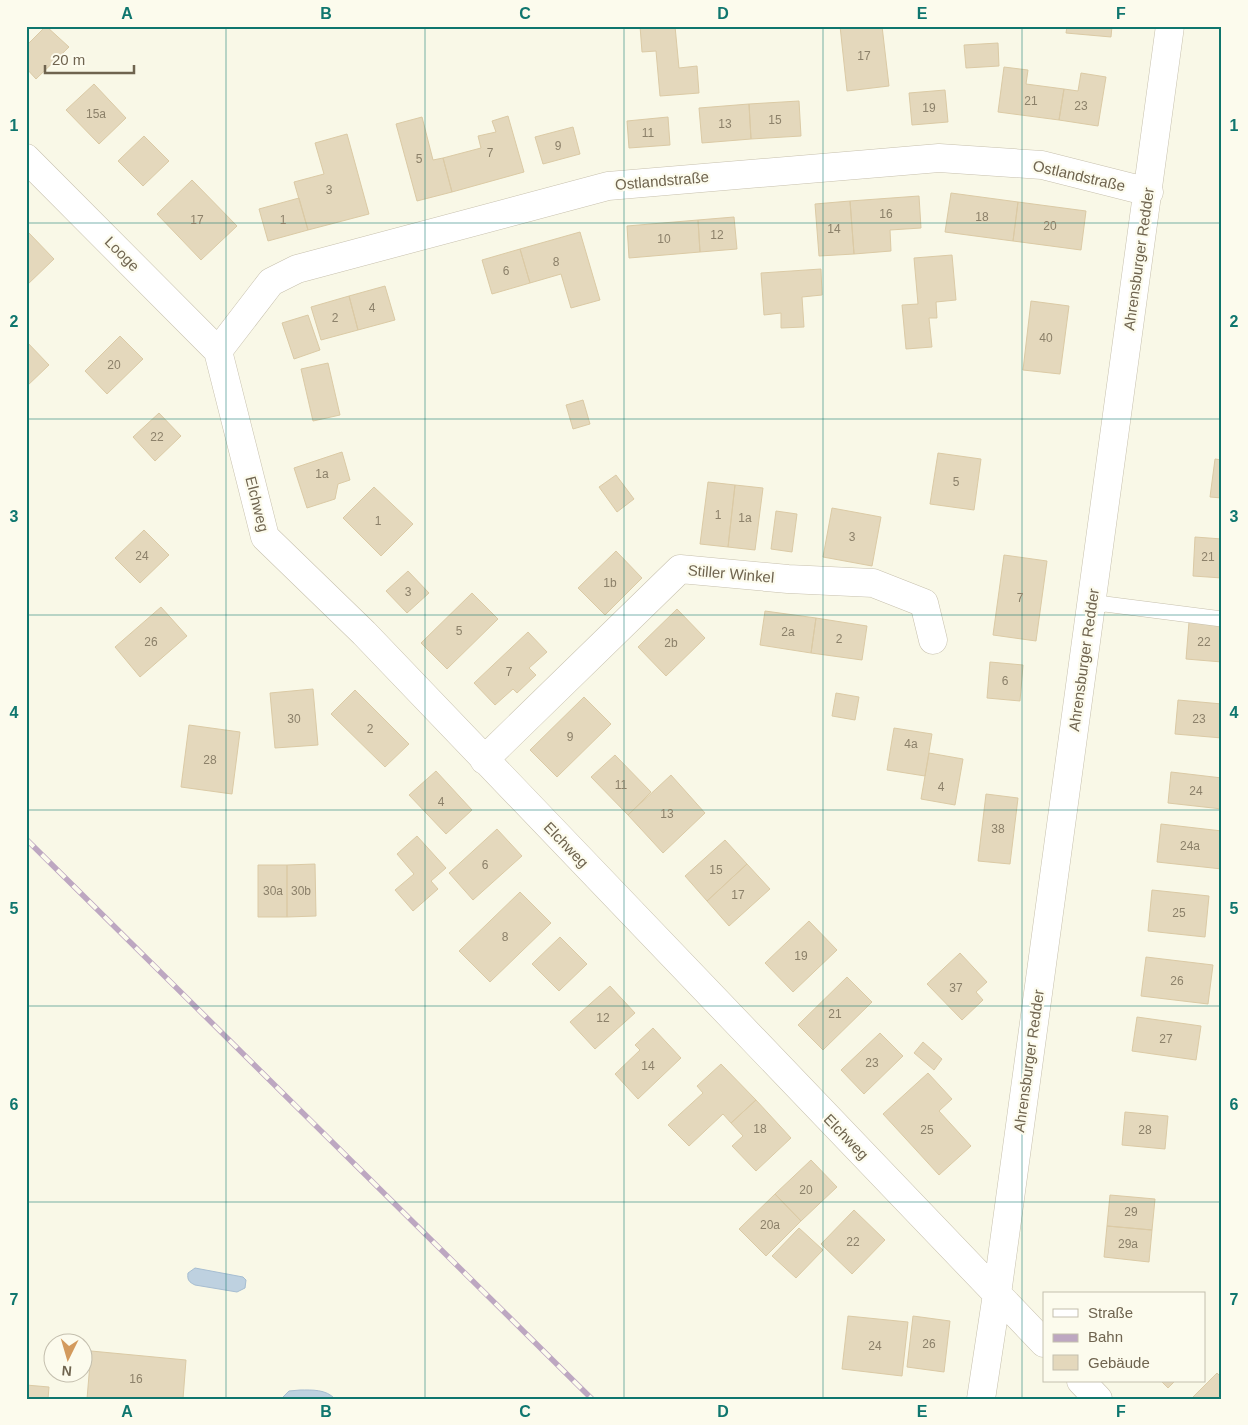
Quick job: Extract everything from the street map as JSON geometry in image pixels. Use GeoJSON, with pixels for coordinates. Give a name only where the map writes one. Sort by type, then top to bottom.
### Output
{"type":"FeatureCollection","features":[{"type":"Feature","properties":{"kind":"street","name":"Ahrensburger Redder"},"geometry":{"type":"LineString","coordinates":[[980,1399],[997,1294],[1149,192],[1170,26]]}},
{"type":"Feature","properties":{"kind":"street","name":"Looge"},"geometry":{"type":"LineString","coordinates":[[26,158],[218,351]]}},
{"type":"Feature","properties":{"kind":"street","name":"Ostlandstraße"},"geometry":{"type":"LineString","coordinates":[[218,351],[271,282],[297,269],[608,186],[939,158],[1042,165],[1149,192]]}},
{"type":"Feature","properties":{"kind":"street","name":"Elchweg"},"geometry":{"type":"LineString","coordinates":[[218,351],[265,538],[364,633],[997,1294]]}},
{"type":"Feature","properties":{"kind":"street","name":"Stiller Winkel"},"geometry":{"type":"LineString","coordinates":[[484,760],[680,569],[788,579],[873,583],[924,603],[934,640]]}},
{"type":"Feature","properties":{"kind":"street"},"geometry":{"type":"LineString","coordinates":[[997,1294],[1043,1342]]}},
{"type":"Feature","properties":{"kind":"street"},"geometry":{"type":"LineString","coordinates":[[1082,1382],[1098,1399]]}},
{"type":"Feature","properties":{"kind":"lane"},"geometry":{"type":"LineString","coordinates":[[1091,608],[1105,604],[1222,620]]}},
{"type":"Feature","properties":{"kind":"water"},"geometry":{"type":"Polygon","coordinates":[[[195,1268],[243,1277],[246,1280],[245,1288],[237,1292],[195,1285],[189,1280],[188,1273],[195,1268]]]}},
{"type":"Feature","properties":{"kind":"water"},"geometry":{"type":"Polygon","coordinates":[[[314,1390],[327,1393],[335,1399],[281,1399],[289,1391],[314,1390]]]}},
{"type":"Feature","properties":{"kind":"building"},"geometry":{"type":"Polygon","coordinates":[[[46,26],[69,47],[36,79],[26,68],[26,46],[46,26]]]}},
{"type":"Feature","properties":{"kind":"building"},"geometry":{"type":"Polygon","coordinates":[[[640,26],[675,26],[679,68],[697,66],[699,93],[660,96],[656,51],[642,52],[640,26]]]}},
{"type":"Feature","properties":{"kind":"building"},"geometry":{"type":"Polygon","coordinates":[[[840,26],[882,26],[889,86],[847,91],[840,26]]]}},
{"type":"Feature","properties":{"kind":"building"},"geometry":{"type":"Polygon","coordinates":[[[1067,26],[1112,26],[1111,37],[1066,33],[1067,26]]]}},
{"type":"Feature","properties":{"kind":"building"},"geometry":{"type":"Polygon","coordinates":[[[998,43],[999,66],[966,68],[964,45],[998,43]]]}},
{"type":"Feature","properties":{"kind":"building"},"geometry":{"type":"Polygon","coordinates":[[[1004,67],[1028,70],[1026,84],[1064,89],[1059,120],[998,112],[1004,67]]]}},
{"type":"Feature","properties":{"kind":"building"},"geometry":{"type":"Polygon","coordinates":[[[1081,73],[1106,77],[1098,126],[1059,120],[1064,89],[1078,91],[1081,73]]]}},
{"type":"Feature","properties":{"kind":"building"},"geometry":{"type":"Polygon","coordinates":[[[94,84],[126,118],[99,144],[66,110],[94,84]]]}},
{"type":"Feature","properties":{"kind":"building"},"geometry":{"type":"Polygon","coordinates":[[[945,90],[948,122],[912,125],[909,93],[945,90]]]}},
{"type":"Feature","properties":{"kind":"building"},"geometry":{"type":"Polygon","coordinates":[[[799,101],[801,136],[751,139],[749,104],[799,101]]]}},
{"type":"Feature","properties":{"kind":"building"},"geometry":{"type":"Polygon","coordinates":[[[749,104],[751,139],[702,143],[699,108],[749,104]]]}},
{"type":"Feature","properties":{"kind":"building"},"geometry":{"type":"Polygon","coordinates":[[[508,116],[524,172],[452,192],[443,158],[481,148],[478,136],[496,132],[492,121],[508,116]]]}},
{"type":"Feature","properties":{"kind":"building"},"geometry":{"type":"Polygon","coordinates":[[[422,117],[433,160],[443,158],[452,192],[417,201],[396,124],[422,117]]]}},
{"type":"Feature","properties":{"kind":"building"},"geometry":{"type":"Polygon","coordinates":[[[668,117],[670,145],[629,148],[627,121],[668,117]]]}},
{"type":"Feature","properties":{"kind":"building"},"geometry":{"type":"Polygon","coordinates":[[[573,127],[580,154],[543,164],[535,137],[573,127]]]}},
{"type":"Feature","properties":{"kind":"building"},"geometry":{"type":"Polygon","coordinates":[[[347,134],[369,214],[308,230],[294,182],[324,174],[315,143],[347,134]]]}},
{"type":"Feature","properties":{"kind":"building"},"geometry":{"type":"Polygon","coordinates":[[[144,136],[169,161],[143,186],[118,161],[144,136]]]}},
{"type":"Feature","properties":{"kind":"building"},"geometry":{"type":"Polygon","coordinates":[[[192,180],[237,226],[201,260],[157,214],[192,180]]]}},
{"type":"Feature","properties":{"kind":"building"},"geometry":{"type":"Polygon","coordinates":[[[951,193],[1018,202],[1013,241],[945,232],[951,193]]]}},
{"type":"Feature","properties":{"kind":"building"},"geometry":{"type":"Polygon","coordinates":[[[919,196],[921,228],[890,230],[891,251],[854,254],[850,201],[919,196]]]}},
{"type":"Feature","properties":{"kind":"building"},"geometry":{"type":"Polygon","coordinates":[[[299,198],[308,230],[268,241],[259,209],[299,198]]]}},
{"type":"Feature","properties":{"kind":"building"},"geometry":{"type":"Polygon","coordinates":[[[850,201],[854,254],[819,256],[815,204],[850,201]]]}},
{"type":"Feature","properties":{"kind":"building"},"geometry":{"type":"Polygon","coordinates":[[[1018,202],[1086,211],[1081,250],[1013,241],[1018,202]]]}},
{"type":"Feature","properties":{"kind":"building"},"geometry":{"type":"Polygon","coordinates":[[[734,217],[737,249],[700,252],[698,220],[734,217]]]}},
{"type":"Feature","properties":{"kind":"building"},"geometry":{"type":"Polygon","coordinates":[[[698,220],[700,252],[629,258],[627,226],[698,220]]]}},
{"type":"Feature","properties":{"kind":"building"},"geometry":{"type":"Polygon","coordinates":[[[580,232],[600,300],[571,308],[561,274],[530,283],[520,249],[580,232]]]}},
{"type":"Feature","properties":{"kind":"building"},"geometry":{"type":"Polygon","coordinates":[[[29,233],[54,259],[26,286],[26,235],[29,233]]]}},
{"type":"Feature","properties":{"kind":"building"},"geometry":{"type":"Polygon","coordinates":[[[520,249],[530,283],[492,294],[482,260],[520,249]]]}},
{"type":"Feature","properties":{"kind":"building"},"geometry":{"type":"Polygon","coordinates":[[[952,255],[956,300],[936,302],[937,318],[929,318],[932,347],[906,349],[902,305],[918,304],[914,258],[952,255]]]}},
{"type":"Feature","properties":{"kind":"building"},"geometry":{"type":"Polygon","coordinates":[[[821,269],[822,295],[802,297],[804,327],[781,328],[781,313],[764,315],[761,273],[821,269]]]}},
{"type":"Feature","properties":{"kind":"building"},"geometry":{"type":"Polygon","coordinates":[[[385,286],[395,320],[358,330],[349,296],[385,286]]]}},
{"type":"Feature","properties":{"kind":"building"},"geometry":{"type":"Polygon","coordinates":[[[349,296],[358,330],[321,340],[311,307],[349,296]]]}},
{"type":"Feature","properties":{"kind":"building"},"geometry":{"type":"Polygon","coordinates":[[[1031,301],[1069,306],[1060,374],[1023,370],[1031,301]]]}},
{"type":"Feature","properties":{"kind":"building"},"geometry":{"type":"Polygon","coordinates":[[[308,315],[320,350],[294,359],[282,323],[308,315]]]}},
{"type":"Feature","properties":{"kind":"building"},"geometry":{"type":"Polygon","coordinates":[[[120,336],[143,359],[107,394],[85,371],[120,336]]]}},
{"type":"Feature","properties":{"kind":"building"},"geometry":{"type":"Polygon","coordinates":[[[26,341],[49,365],[26,387],[26,341]]]}},
{"type":"Feature","properties":{"kind":"building"},"geometry":{"type":"Polygon","coordinates":[[[328,363],[340,415],[313,421],[301,369],[328,363]]]}},
{"type":"Feature","properties":{"kind":"building"},"geometry":{"type":"Polygon","coordinates":[[[583,400],[590,424],[573,429],[566,405],[583,400]]]}},
{"type":"Feature","properties":{"kind":"building"},"geometry":{"type":"Polygon","coordinates":[[[159,413],[181,436],[155,461],[133,437],[159,413]]]}},
{"type":"Feature","properties":{"kind":"building"},"geometry":{"type":"Polygon","coordinates":[[[342,452],[350,480],[338,484],[335,499],[307,508],[294,468],[342,452]]]}},
{"type":"Feature","properties":{"kind":"building"},"geometry":{"type":"Polygon","coordinates":[[[938,453],[981,459],[974,510],[930,504],[938,453]]]}},
{"type":"Feature","properties":{"kind":"building"},"geometry":{"type":"Polygon","coordinates":[[[1215,459],[1222,460],[1222,498],[1210,497],[1215,459]]]}},
{"type":"Feature","properties":{"kind":"building"},"geometry":{"type":"Polygon","coordinates":[[[616,475],[634,499],[617,512],[599,487],[616,475]]]}},
{"type":"Feature","properties":{"kind":"building"},"geometry":{"type":"Polygon","coordinates":[[[708,482],[735,485],[728,547],[700,544],[708,482]]]}},
{"type":"Feature","properties":{"kind":"building"},"geometry":{"type":"Polygon","coordinates":[[[735,485],[763,488],[755,550],[728,547],[735,485]]]}},
{"type":"Feature","properties":{"kind":"building"},"geometry":{"type":"Polygon","coordinates":[[[374,487],[413,524],[381,556],[343,518],[374,487]]]}},
{"type":"Feature","properties":{"kind":"building"},"geometry":{"type":"Polygon","coordinates":[[[832,508],[881,517],[872,566],[823,557],[832,508]]]}},
{"type":"Feature","properties":{"kind":"building"},"geometry":{"type":"Polygon","coordinates":[[[776,511],[797,514],[792,552],[771,549],[776,511]]]}},
{"type":"Feature","properties":{"kind":"building"},"geometry":{"type":"Polygon","coordinates":[[[144,530],[169,555],[140,583],[115,558],[144,530]]]}},
{"type":"Feature","properties":{"kind":"building"},"geometry":{"type":"Polygon","coordinates":[[[1195,537],[1222,539],[1222,578],[1193,576],[1195,537]]]}},
{"type":"Feature","properties":{"kind":"building"},"geometry":{"type":"Polygon","coordinates":[[[616,551],[642,578],[605,615],[578,588],[616,551]]]}},
{"type":"Feature","properties":{"kind":"building"},"geometry":{"type":"Polygon","coordinates":[[[1004,555],[1047,561],[1036,641],[993,635],[1004,555]]]}},
{"type":"Feature","properties":{"kind":"building"},"geometry":{"type":"Polygon","coordinates":[[[408,571],[429,593],[407,613],[386,591],[408,571]]]}},
{"type":"Feature","properties":{"kind":"building"},"geometry":{"type":"Polygon","coordinates":[[[472,593],[498,619],[447,669],[421,643],[472,593]]]}},
{"type":"Feature","properties":{"kind":"building"},"geometry":{"type":"Polygon","coordinates":[[[161,607],[187,636],[140,677],[115,647],[161,607]]]}},
{"type":"Feature","properties":{"kind":"building"},"geometry":{"type":"Polygon","coordinates":[[[677,609],[705,638],[666,676],[638,647],[677,609]]]}},
{"type":"Feature","properties":{"kind":"building"},"geometry":{"type":"Polygon","coordinates":[[[765,611],[816,618],[811,653],[760,645],[765,611]]]}},
{"type":"Feature","properties":{"kind":"building"},"geometry":{"type":"Polygon","coordinates":[[[816,618],[867,626],[862,660],[811,653],[816,618]]]}},
{"type":"Feature","properties":{"kind":"building"},"geometry":{"type":"Polygon","coordinates":[[[1189,622],[1222,625],[1222,662],[1186,659],[1189,622]]]}},
{"type":"Feature","properties":{"kind":"building"},"geometry":{"type":"Polygon","coordinates":[[[528,632],[547,652],[529,668],[536,675],[517,693],[513,689],[495,705],[474,683],[528,632]]]}},
{"type":"Feature","properties":{"kind":"building"},"geometry":{"type":"Polygon","coordinates":[[[990,662],[1023,665],[1020,701],[987,698],[990,662]]]}},
{"type":"Feature","properties":{"kind":"building"},"geometry":{"type":"Polygon","coordinates":[[[313,689],[318,745],[275,748],[270,693],[313,689]]]}},
{"type":"Feature","properties":{"kind":"building"},"geometry":{"type":"Polygon","coordinates":[[[355,690],[409,744],[385,767],[331,714],[355,690]]]}},
{"type":"Feature","properties":{"kind":"building"},"geometry":{"type":"Polygon","coordinates":[[[836,693],[859,697],[855,720],[832,716],[836,693]]]}},
{"type":"Feature","properties":{"kind":"building"},"geometry":{"type":"Polygon","coordinates":[[[584,697],[611,724],[557,777],[530,750],[584,697]]]}},
{"type":"Feature","properties":{"kind":"building"},"geometry":{"type":"Polygon","coordinates":[[[1178,700],[1222,704],[1222,738],[1175,734],[1178,700]]]}},
{"type":"Feature","properties":{"kind":"building"},"geometry":{"type":"Polygon","coordinates":[[[189,725],[240,732],[232,794],[181,787],[189,725]]]}},
{"type":"Feature","properties":{"kind":"building"},"geometry":{"type":"Polygon","coordinates":[[[894,728],[932,734],[925,776],[887,770],[894,728]]]}},
{"type":"Feature","properties":{"kind":"building"},"geometry":{"type":"Polygon","coordinates":[[[929,753],[963,759],[955,805],[921,799],[929,753]]]}},
{"type":"Feature","properties":{"kind":"building"},"geometry":{"type":"Polygon","coordinates":[[[615,755],[651,792],[628,815],[591,777],[615,755]]]}},
{"type":"Feature","properties":{"kind":"building"},"geometry":{"type":"Polygon","coordinates":[[[436,771],[472,810],[446,834],[409,795],[436,771]]]}},
{"type":"Feature","properties":{"kind":"building"},"geometry":{"type":"Polygon","coordinates":[[[1171,772],[1222,778],[1222,809],[1168,803],[1171,772]]]}},
{"type":"Feature","properties":{"kind":"building"},"geometry":{"type":"Polygon","coordinates":[[[671,775],[705,813],[663,853],[628,815],[671,775]]]}},
{"type":"Feature","properties":{"kind":"building"},"geometry":{"type":"Polygon","coordinates":[[[986,794],[1018,798],[1010,864],[978,861],[986,794]]]}},
{"type":"Feature","properties":{"kind":"building"},"geometry":{"type":"Polygon","coordinates":[[[1161,824],[1222,831],[1222,869],[1157,862],[1161,824]]]}},
{"type":"Feature","properties":{"kind":"building"},"geometry":{"type":"Polygon","coordinates":[[[497,829],[522,856],[473,900],[449,873],[497,829]]]}},
{"type":"Feature","properties":{"kind":"building"},"geometry":{"type":"Polygon","coordinates":[[[417,836],[446,868],[431,881],[438,889],[413,911],[395,890],[414,874],[397,854],[417,836]]]}},
{"type":"Feature","properties":{"kind":"building"},"geometry":{"type":"Polygon","coordinates":[[[725,840],[747,864],[707,901],[685,876],[725,840]]]}},
{"type":"Feature","properties":{"kind":"building"},"geometry":{"type":"Polygon","coordinates":[[[315,864],[316,916],[287,917],[287,865],[315,864]]]}},
{"type":"Feature","properties":{"kind":"building"},"geometry":{"type":"Polygon","coordinates":[[[747,864],[770,889],[729,926],[707,901],[747,864]]]}},
{"type":"Feature","properties":{"kind":"building"},"geometry":{"type":"Polygon","coordinates":[[[258,865],[287,865],[287,917],[258,917],[258,865]]]}},
{"type":"Feature","properties":{"kind":"building"},"geometry":{"type":"Polygon","coordinates":[[[1152,890],[1209,896],[1205,937],[1148,931],[1152,890]]]}},
{"type":"Feature","properties":{"kind":"building"},"geometry":{"type":"Polygon","coordinates":[[[520,892],[551,923],[490,982],[459,951],[520,892]]]}},
{"type":"Feature","properties":{"kind":"building"},"geometry":{"type":"Polygon","coordinates":[[[809,921],[837,950],[793,992],[765,963],[809,921]]]}},
{"type":"Feature","properties":{"kind":"building"},"geometry":{"type":"Polygon","coordinates":[[[560,937],[587,964],[559,991],[532,964],[560,937]]]}},
{"type":"Feature","properties":{"kind":"building"},"geometry":{"type":"Polygon","coordinates":[[[960,953],[987,982],[976,992],[983,1000],[962,1020],[927,984],[960,953]]]}},
{"type":"Feature","properties":{"kind":"building"},"geometry":{"type":"Polygon","coordinates":[[[1146,957],[1213,965],[1208,1004],[1141,996],[1146,957]]]}},
{"type":"Feature","properties":{"kind":"building"},"geometry":{"type":"Polygon","coordinates":[[[847,977],[872,1002],[823,1050],[798,1025],[847,977]]]}},
{"type":"Feature","properties":{"kind":"building"},"geometry":{"type":"Polygon","coordinates":[[[610,986],[635,1013],[595,1049],[570,1022],[610,986]]]}},
{"type":"Feature","properties":{"kind":"building"},"geometry":{"type":"Polygon","coordinates":[[[1137,1017],[1201,1026],[1196,1060],[1132,1051],[1137,1017]]]}},
{"type":"Feature","properties":{"kind":"building"},"geometry":{"type":"Polygon","coordinates":[[[653,1028],[681,1058],[638,1099],[615,1074],[640,1050],[635,1045],[653,1028]]]}},
{"type":"Feature","properties":{"kind":"building"},"geometry":{"type":"Polygon","coordinates":[[[880,1033],[903,1056],[864,1094],[841,1070],[880,1033]]]}},
{"type":"Feature","properties":{"kind":"building"},"geometry":{"type":"Polygon","coordinates":[[[923,1042],[942,1059],[934,1070],[914,1053],[923,1042]]]}},
{"type":"Feature","properties":{"kind":"building"},"geometry":{"type":"Polygon","coordinates":[[[721,1064],[756,1100],[731,1123],[723,1114],[689,1146],[668,1125],[703,1093],[697,1086],[721,1064]]]}},
{"type":"Feature","properties":{"kind":"building"},"geometry":{"type":"Polygon","coordinates":[[[928,1073],[952,1099],[939,1111],[971,1146],[939,1175],[883,1114],[928,1073]]]}},
{"type":"Feature","properties":{"kind":"building"},"geometry":{"type":"Polygon","coordinates":[[[756,1100],[791,1138],[756,1171],[732,1146],[743,1136],[731,1123],[756,1100]]]}},
{"type":"Feature","properties":{"kind":"building"},"geometry":{"type":"Polygon","coordinates":[[[1125,1112],[1168,1116],[1165,1149],[1122,1145],[1125,1112]]]}},
{"type":"Feature","properties":{"kind":"building"},"geometry":{"type":"Polygon","coordinates":[[[811,1160],[837,1187],[801,1221],[775,1194],[811,1160]]]}},
{"type":"Feature","properties":{"kind":"building"},"geometry":{"type":"Polygon","coordinates":[[[775,1194],[801,1221],[766,1256],[739,1229],[775,1194]]]}},
{"type":"Feature","properties":{"kind":"building"},"geometry":{"type":"Polygon","coordinates":[[[1110,1195],[1155,1199],[1152,1230],[1107,1226],[1110,1195]]]}},
{"type":"Feature","properties":{"kind":"building"},"geometry":{"type":"Polygon","coordinates":[[[854,1210],[885,1240],[852,1274],[821,1244],[854,1210]]]}},
{"type":"Feature","properties":{"kind":"building"},"geometry":{"type":"Polygon","coordinates":[[[1107,1226],[1152,1230],[1149,1262],[1104,1257],[1107,1226]]]}},
{"type":"Feature","properties":{"kind":"building"},"geometry":{"type":"Polygon","coordinates":[[[799,1228],[823,1250],[796,1278],[772,1256],[799,1228]]]}},
{"type":"Feature","properties":{"kind":"building"},"geometry":{"type":"Polygon","coordinates":[[[848,1316],[908,1322],[902,1376],[842,1369],[848,1316]]]}},
{"type":"Feature","properties":{"kind":"building"},"geometry":{"type":"Polygon","coordinates":[[[913,1316],[950,1321],[944,1372],[907,1367],[913,1316]]]}},
{"type":"Feature","properties":{"kind":"building"},"geometry":{"type":"Polygon","coordinates":[[[92,1351],[186,1360],[183,1399],[87,1399],[88,1382],[92,1382],[92,1351]]]}},
{"type":"Feature","properties":{"kind":"building"},"geometry":{"type":"Polygon","coordinates":[[[1217,1373],[1222,1378],[1222,1399],[1191,1399],[1217,1373]]]}},
{"type":"Feature","properties":{"kind":"building"},"geometry":{"type":"Polygon","coordinates":[[[1162,1382],[1174,1382],[1168,1388],[1162,1382]]]}},
{"type":"Feature","properties":{"kind":"building"},"geometry":{"type":"Polygon","coordinates":[[[26,1385],[49,1387],[48,1399],[26,1399],[26,1385]]]}},
{"type":"Feature","properties":{"kind":"railway"},"geometry":{"type":"LineString","coordinates":[[26,839],[592,1399]]}}]}
